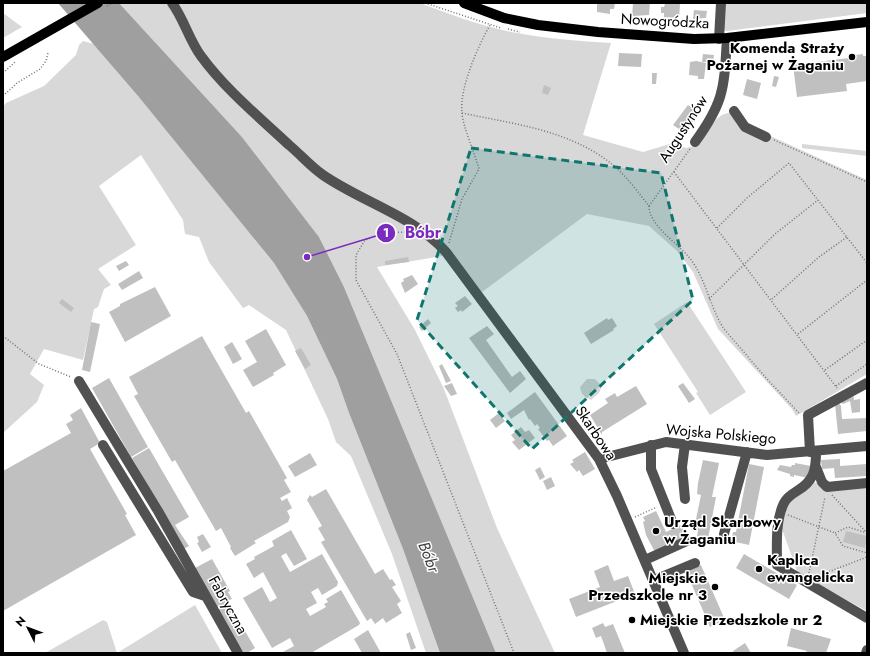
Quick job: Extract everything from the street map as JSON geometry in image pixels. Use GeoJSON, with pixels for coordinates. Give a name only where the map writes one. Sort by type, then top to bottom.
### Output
{"type":"FeatureCollection","features":[{"type":"Feature","properties":{"kind":"main road"},"geometry":{"type":"LineString","coordinates":[[3,56],[98,3]]}},
{"type":"Feature","properties":{"kind":"main road","name":"Nowogródzka"},"geometry":{"type":"LineString","coordinates":[[464,3],[504,18],[538,25],[606,33],[723,39],[867,22]]}},
{"type":"Feature","properties":{"kind":"street","name":"Skarbowa"},"geometry":{"type":"LineString","coordinates":[[172,3],[188,35],[201,56],[231,90],[322,175],[409,223],[436,240],[446,252],[599,459],[618,496],[684,653]]}},
{"type":"Feature","properties":{"kind":"street","name":"Augustynów"},"geometry":{"type":"LineString","coordinates":[[695,142],[718,105],[725,82],[721,3]]}},
{"type":"Feature","properties":{"kind":"street"},"geometry":{"type":"LineString","coordinates":[[734,111],[745,127],[766,136]]}},
{"type":"Feature","properties":{"kind":"street","name":"Fabryczna"},"geometry":{"type":"LineString","coordinates":[[79,381],[192,571],[238,653]]}},
{"type":"Feature","properties":{"kind":"street"},"geometry":{"type":"LineString","coordinates":[[867,383],[808,415],[816,467],[822,482],[827,488],[867,483]]}},
{"type":"Feature","properties":{"kind":"street","name":"Wojska Polskiego"},"geometry":{"type":"LineString","coordinates":[[599,459],[666,442],[767,455],[867,446]]}},
{"type":"Feature","properties":{"kind":"street"},"geometry":{"type":"LineString","coordinates":[[684,444],[682,467],[685,499]]}},
{"type":"Feature","properties":{"kind":"street"},"geometry":{"type":"LineString","coordinates":[[103,445],[193,592],[205,596]]}},
{"type":"Feature","properties":{"kind":"street"},"geometry":{"type":"LineString","coordinates":[[651,445],[651,469],[673,524]]}},
{"type":"Feature","properties":{"kind":"street"},"geometry":{"type":"LineString","coordinates":[[724,534],[747,452]]}},
{"type":"Feature","properties":{"kind":"street"},"geometry":{"type":"LineString","coordinates":[[816,467],[809,482],[788,498],[781,513],[777,565],[807,581],[867,618]]}},
{"type":"Feature","properties":{"kind":"street"},"geometry":{"type":"LineString","coordinates":[[645,560],[687,541]]}},
{"type":"Feature","properties":{"kind":"street"},"geometry":{"type":"LineString","coordinates":[[654,580],[695,563]]}},
{"type":"Feature","properties":{"kind":"path"},"geometry":{"type":"LineString","coordinates":[[446,252],[462,199],[479,169],[462,113],[464,93],[478,48],[490,25]]}},
{"type":"Feature","properties":{"kind":"path"},"geometry":{"type":"LineString","coordinates":[[3,96],[17,84],[40,69],[46,61],[48,53]]}},
{"type":"Feature","properties":{"kind":"path"},"geometry":{"type":"LineString","coordinates":[[3,73],[20,57]]}},
{"type":"Feature","properties":{"kind":"path"},"geometry":{"type":"LineString","coordinates":[[462,113],[558,135],[576,142],[613,165],[650,206],[649,212],[655,222],[694,265],[718,321],[737,346],[802,416],[808,415]]}},
{"type":"Feature","properties":{"kind":"path"},"geometry":{"type":"LineString","coordinates":[[766,136],[867,182]]}},
{"type":"Feature","properties":{"kind":"path","name":"Augustynów"},"geometry":{"type":"LineString","coordinates":[[650,206],[695,142]]}},
{"type":"Feature","properties":{"kind":"path"},"geometry":{"type":"LineString","coordinates":[[717,228],[747,198],[789,163],[867,263]]}},
{"type":"Feature","properties":{"kind":"path"},"geometry":{"type":"LineString","coordinates":[[674,172],[772,299],[836,386],[842,397]]}},
{"type":"Feature","properties":{"kind":"path"},"geometry":{"type":"LineString","coordinates":[[709,299],[775,234],[818,200]]}},
{"type":"Feature","properties":{"kind":"path"},"geometry":{"type":"LineString","coordinates":[[405,232],[383,233],[365,240],[356,255],[356,280],[397,354],[514,653]]}},
{"type":"Feature","properties":{"kind":"path"},"geometry":{"type":"LineString","coordinates":[[772,299],[819,257],[847,237]]}},
{"type":"Feature","properties":{"kind":"path"},"geometry":{"type":"LineString","coordinates":[[798,334],[867,280]]}},
{"type":"Feature","properties":{"kind":"path"},"geometry":{"type":"LineString","coordinates":[[3,336],[39,364],[79,381]]}},
{"type":"Feature","properties":{"kind":"path"},"geometry":{"type":"LineString","coordinates":[[824,370],[867,340]]}},
{"type":"Feature","properties":{"kind":"path"},"geometry":{"type":"LineString","coordinates":[[836,386],[867,364]]}},
{"type":"Feature","properties":{"kind":"path"},"geometry":{"type":"LineString","coordinates":[[807,581],[827,488]]}},
{"type":"Feature","properties":{"kind":"path"},"geometry":{"type":"LineString","coordinates":[[827,488],[867,533]]}},
{"type":"Feature","properties":{"kind":"path"},"geometry":{"type":"LineString","coordinates":[[634,518],[664,504]]}},
{"type":"Feature","properties":{"kind":"path"},"geometry":{"type":"LineString","coordinates":[[781,513],[835,533],[843,546],[867,553]]}},
{"type":"Feature","properties":{"kind":"path"},"geometry":{"type":"LineString","coordinates":[[835,533],[848,527],[867,533]]}},
{"type":"Feature","properties":{"kind":"path"},"geometry":{"type":"LineString","coordinates":[[807,581],[867,557]]}},
{"type":"Feature","properties":{"kind":"highlighted area"},"geometry":{"type":"Polygon","coordinates":[[[471,148],[661,173],[693,300],[532,449],[417,320],[471,148]]]}},
{"type":"Feature","properties":{"kind":"shaded area"},"geometry":{"type":"Polygon","coordinates":[[[119,3],[420,3],[468,20],[504,30],[576,41],[611,43],[583,135],[643,152],[673,143],[686,148],[698,144],[719,117],[729,113],[748,126],[867,180],[867,374],[796,416],[792,409],[718,329],[693,272],[677,251],[649,226],[587,214],[482,292],[449,248],[442,256],[377,267],[415,330],[444,389],[497,528],[555,653],[496,653],[344,287],[319,237],[242,137],[119,3]]]}},
{"type":"Feature","properties":{"kind":"shaded area"},"geometry":{"type":"Polygon","coordinates":[[[724,3],[867,3],[867,13],[727,31],[724,30],[724,3]]]}},
{"type":"Feature","properties":{"kind":"shaded area"},"geometry":{"type":"Polygon","coordinates":[[[3,13],[22,27],[3,38],[3,13]]]}},
{"type":"Feature","properties":{"kind":"shaded area"},"geometry":{"type":"Polygon","coordinates":[[[83,41],[94,44],[138,96],[274,263],[307,316],[337,379],[403,549],[440,653],[426,653],[392,554],[351,456],[336,442],[328,419],[286,330],[249,305],[243,308],[209,262],[199,237],[185,234],[183,220],[141,155],[99,186],[136,245],[98,269],[111,285],[104,289],[98,307],[94,309],[83,360],[44,349],[30,374],[44,385],[37,402],[3,433],[3,107],[6,103],[44,86],[76,55],[79,45],[83,41]]]}},
{"type":"Feature","properties":{"kind":"shaded area"},"geometry":{"type":"Polygon","coordinates":[[[802,144],[867,151],[867,156],[802,148],[802,144]]]}},
{"type":"Feature","properties":{"kind":"shaded area"},"geometry":{"type":"Polygon","coordinates":[[[687,302],[746,392],[710,415],[696,393],[698,392],[654,324],[687,302]]]}},
{"type":"Feature","properties":{"kind":"shaded area"},"geometry":{"type":"Polygon","coordinates":[[[587,379],[595,379],[602,386],[599,393],[591,400],[583,395],[580,387],[587,379]]]}},
{"type":"Feature","properties":{"kind":"shaded area"},"geometry":{"type":"Polygon","coordinates":[[[818,482],[867,486],[867,611],[798,574],[781,526],[789,500],[814,483],[818,482]]]}},
{"type":"Feature","properties":{"kind":"shaded area"},"geometry":{"type":"Polygon","coordinates":[[[195,605],[222,653],[117,653],[195,605]]]}},
{"type":"Feature","properties":{"kind":"shaded area"},"geometry":{"type":"Polygon","coordinates":[[[103,620],[107,622],[117,653],[45,653],[103,620]]]}},
{"type":"Feature","properties":{"kind":"water"},"geometry":{"type":"Polygon","coordinates":[[[58,3],[119,3],[242,137],[319,237],[344,287],[496,653],[440,653],[403,549],[337,379],[307,316],[274,263],[138,96],[58,3]]]}},
{"type":"Feature","properties":{"kind":"building"},"geometry":{"type":"Polygon","coordinates":[[[597,3],[615,3],[614,9],[610,9],[610,14],[597,12],[597,3]]]}},
{"type":"Feature","properties":{"kind":"building"},"geometry":{"type":"Polygon","coordinates":[[[633,3],[650,3],[649,15],[632,16],[633,3]]]}},
{"type":"Feature","properties":{"kind":"building"},"geometry":{"type":"Polygon","coordinates":[[[665,4],[680,4],[679,18],[664,17],[664,13],[661,13],[661,7],[664,7],[665,4]]]}},
{"type":"Feature","properties":{"kind":"building"},"geometry":{"type":"Polygon","coordinates":[[[694,10],[707,11],[706,18],[693,19],[694,10]]]}},
{"type":"Feature","properties":{"kind":"building"},"geometry":{"type":"Polygon","coordinates":[[[619,53],[642,54],[641,67],[618,66],[619,53]]]}},
{"type":"Feature","properties":{"kind":"building"},"geometry":{"type":"Polygon","coordinates":[[[703,54],[714,55],[713,62],[702,62],[703,54]]]}},
{"type":"Feature","properties":{"kind":"building"},"geometry":{"type":"Polygon","coordinates":[[[863,54],[863,56],[867,56],[867,81],[846,84],[847,91],[797,97],[793,65],[849,58],[848,56],[863,54]]]}},
{"type":"Feature","properties":{"kind":"building"},"geometry":{"type":"Polygon","coordinates":[[[696,61],[706,63],[704,79],[698,79],[698,76],[689,75],[690,62],[696,61]]]}},
{"type":"Feature","properties":{"kind":"building"},"geometry":{"type":"Polygon","coordinates":[[[652,73],[657,73],[656,84],[652,84],[652,73]]]}},
{"type":"Feature","properties":{"kind":"building"},"geometry":{"type":"Polygon","coordinates":[[[774,76],[779,77],[776,87],[772,86],[774,76]]]}},
{"type":"Feature","properties":{"kind":"building"},"geometry":{"type":"Polygon","coordinates":[[[747,79],[761,83],[757,99],[743,95],[747,79]]]}},
{"type":"Feature","properties":{"kind":"building"},"geometry":{"type":"Polygon","coordinates":[[[544,85],[551,88],[548,95],[542,93],[544,85]]]}},
{"type":"Feature","properties":{"kind":"building"},"geometry":{"type":"Polygon","coordinates":[[[688,105],[699,113],[685,133],[673,125],[688,105]]]}},
{"type":"Feature","properties":{"kind":"building"},"geometry":{"type":"Polygon","coordinates":[[[408,257],[409,262],[385,265],[385,261],[408,257]]]}},
{"type":"Feature","properties":{"kind":"building"},"geometry":{"type":"Polygon","coordinates":[[[126,261],[129,265],[119,271],[116,266],[126,261]]]}},
{"type":"Feature","properties":{"kind":"building"},"geometry":{"type":"Polygon","coordinates":[[[139,271],[143,278],[122,290],[118,284],[139,271]]]}},
{"type":"Feature","properties":{"kind":"building"},"geometry":{"type":"Polygon","coordinates":[[[412,275],[418,284],[405,293],[401,283],[404,281],[403,279],[412,275]]]}},
{"type":"Feature","properties":{"kind":"building"},"geometry":{"type":"Polygon","coordinates":[[[155,287],[171,316],[125,342],[109,312],[120,306],[120,304],[155,287]]]}},
{"type":"Feature","properties":{"kind":"building"},"geometry":{"type":"Polygon","coordinates":[[[465,296],[472,304],[462,312],[461,310],[458,312],[455,308],[458,306],[455,303],[465,296]]]}},
{"type":"Feature","properties":{"kind":"building"},"geometry":{"type":"Polygon","coordinates":[[[62,299],[74,308],[71,312],[59,303],[62,299]]]}},
{"type":"Feature","properties":{"kind":"building"},"geometry":{"type":"Polygon","coordinates":[[[607,318],[608,320],[612,318],[617,326],[613,329],[614,330],[591,344],[584,333],[607,318]]]}},
{"type":"Feature","properties":{"kind":"building"},"geometry":{"type":"Polygon","coordinates":[[[428,319],[431,323],[422,331],[419,327],[428,319]]]}},
{"type":"Feature","properties":{"kind":"building"},"geometry":{"type":"Polygon","coordinates":[[[91,322],[100,324],[90,372],[82,370],[91,322]]]}},
{"type":"Feature","properties":{"kind":"building"},"geometry":{"type":"Polygon","coordinates":[[[487,326],[494,334],[486,340],[512,377],[520,371],[526,379],[510,393],[469,338],[487,326]]]}},
{"type":"Feature","properties":{"kind":"building"},"geometry":{"type":"Polygon","coordinates":[[[266,329],[286,365],[273,373],[274,375],[253,387],[243,370],[257,362],[245,341],[266,329]]]}},
{"type":"Feature","properties":{"kind":"building"},"geometry":{"type":"Polygon","coordinates":[[[202,336],[246,413],[249,411],[287,478],[284,480],[291,492],[280,498],[282,501],[287,498],[292,508],[287,511],[290,517],[288,522],[254,541],[256,543],[235,556],[221,528],[216,531],[175,460],[172,462],[134,396],[138,394],[129,377],[202,336]]]}},
{"type":"Feature","properties":{"kind":"building"},"geometry":{"type":"Polygon","coordinates":[[[232,342],[242,359],[233,364],[224,347],[232,342]]]}},
{"type":"Feature","properties":{"kind":"building"},"geometry":{"type":"Polygon","coordinates":[[[301,348],[311,365],[305,369],[295,351],[301,348]]]}},
{"type":"Feature","properties":{"kind":"building"},"geometry":{"type":"Polygon","coordinates":[[[442,364],[451,381],[446,383],[439,366],[442,364]]]}},
{"type":"Feature","properties":{"kind":"building"},"geometry":{"type":"Polygon","coordinates":[[[109,378],[148,447],[131,457],[92,388],[109,378]]]}},
{"type":"Feature","properties":{"kind":"building"},"geometry":{"type":"Polygon","coordinates":[[[452,383],[457,394],[451,396],[444,386],[452,383]]]}},
{"type":"Feature","properties":{"kind":"building"},"geometry":{"type":"Polygon","coordinates":[[[683,383],[695,399],[689,403],[678,386],[683,383]]]}},
{"type":"Feature","properties":{"kind":"building"},"geometry":{"type":"Polygon","coordinates":[[[636,386],[647,404],[602,432],[602,435],[590,415],[608,403],[605,399],[615,393],[617,397],[636,386]]]}},
{"type":"Feature","properties":{"kind":"building"},"geometry":{"type":"Polygon","coordinates":[[[535,392],[567,436],[553,446],[538,429],[540,428],[537,424],[535,426],[530,419],[529,420],[524,410],[511,419],[507,413],[535,392]]]}},
{"type":"Feature","properties":{"kind":"building"},"geometry":{"type":"Polygon","coordinates":[[[853,393],[854,400],[860,399],[860,412],[852,413],[850,401],[843,404],[840,401],[853,393]]]}},
{"type":"Feature","properties":{"kind":"building"},"geometry":{"type":"Polygon","coordinates":[[[838,402],[841,406],[842,419],[867,418],[867,431],[838,434],[835,404],[838,402]]]}},
{"type":"Feature","properties":{"kind":"building"},"geometry":{"type":"Polygon","coordinates":[[[81,408],[100,443],[90,449],[127,514],[125,515],[136,535],[3,611],[3,471],[71,433],[66,424],[73,420],[70,415],[81,408]]]}},
{"type":"Feature","properties":{"kind":"building"},"geometry":{"type":"Polygon","coordinates":[[[499,413],[505,421],[496,428],[490,420],[499,413]]]}},
{"type":"Feature","properties":{"kind":"building"},"geometry":{"type":"Polygon","coordinates":[[[521,427],[525,432],[529,430],[535,438],[519,450],[512,442],[515,440],[511,435],[521,427]]]}},
{"type":"Feature","properties":{"kind":"building"},"geometry":{"type":"Polygon","coordinates":[[[149,448],[189,517],[175,525],[189,546],[184,549],[132,458],[149,448]]]}},
{"type":"Feature","properties":{"kind":"building"},"geometry":{"type":"Polygon","coordinates":[[[585,452],[595,469],[583,476],[579,470],[577,472],[570,464],[574,462],[572,460],[585,452]]]}},
{"type":"Feature","properties":{"kind":"building"},"geometry":{"type":"Polygon","coordinates":[[[310,453],[317,465],[295,477],[288,466],[310,453]]]}},
{"type":"Feature","properties":{"kind":"building"},"geometry":{"type":"Polygon","coordinates":[[[840,459],[840,466],[867,464],[867,476],[835,478],[834,468],[822,469],[821,460],[840,459]]]}},
{"type":"Feature","properties":{"kind":"building"},"geometry":{"type":"Polygon","coordinates":[[[703,460],[719,463],[712,497],[716,497],[708,539],[697,536],[698,530],[694,529],[701,495],[697,494],[703,460]]]}},
{"type":"Feature","properties":{"kind":"building"},"geometry":{"type":"Polygon","coordinates":[[[795,463],[811,466],[809,478],[794,475],[794,477],[790,476],[790,474],[777,470],[780,465],[791,467],[792,465],[795,465],[795,463]]]}},
{"type":"Feature","properties":{"kind":"building"},"geometry":{"type":"Polygon","coordinates":[[[749,464],[764,467],[749,545],[731,541],[733,532],[736,532],[749,464]]]}},
{"type":"Feature","properties":{"kind":"building"},"geometry":{"type":"Polygon","coordinates":[[[540,467],[545,477],[540,480],[535,470],[540,467]]]}},
{"type":"Feature","properties":{"kind":"building"},"geometry":{"type":"Polygon","coordinates":[[[551,477],[555,486],[547,490],[543,481],[551,477]]]}},
{"type":"Feature","properties":{"kind":"building"},"geometry":{"type":"Polygon","coordinates":[[[326,489],[375,574],[383,569],[390,580],[392,579],[396,585],[392,587],[401,601],[397,604],[402,613],[386,623],[383,618],[375,624],[371,618],[367,621],[321,542],[325,540],[318,528],[322,526],[307,500],[310,495],[312,497],[326,489]]]}},
{"type":"Feature","properties":{"kind":"building","name":"Urząd Skarbowy w Żaganiu"},"geometry":{"type":"Polygon","coordinates":[[[656,511],[666,532],[681,525],[687,538],[655,552],[646,535],[643,522],[645,521],[643,517],[656,511]]]}},
{"type":"Feature","properties":{"kind":"building"},"geometry":{"type":"Polygon","coordinates":[[[291,530],[307,559],[294,566],[286,553],[281,556],[290,572],[322,554],[338,582],[337,586],[322,595],[318,588],[311,592],[317,603],[306,609],[310,616],[326,607],[324,604],[328,602],[326,599],[341,590],[360,623],[311,653],[281,653],[294,646],[290,638],[272,648],[243,598],[262,587],[270,602],[277,598],[263,572],[254,578],[246,564],[255,559],[254,557],[274,546],[272,541],[291,530]]]}},
{"type":"Feature","properties":{"kind":"building"},"geometry":{"type":"Polygon","coordinates":[[[846,531],[867,536],[865,548],[843,542],[846,531]]]}},
{"type":"Feature","properties":{"kind":"building"},"geometry":{"type":"Polygon","coordinates":[[[203,534],[211,547],[202,552],[197,543],[199,542],[197,537],[203,534]]]}},
{"type":"Feature","properties":{"kind":"building"},"geometry":{"type":"Polygon","coordinates":[[[744,554],[797,585],[789,599],[736,568],[744,554]]]}},
{"type":"Feature","properties":{"kind":"building"},"geometry":{"type":"Polygon","coordinates":[[[212,559],[230,591],[228,592],[232,599],[227,601],[255,648],[247,653],[244,653],[195,568],[212,559]]]}},
{"type":"Feature","properties":{"kind":"building"},"geometry":{"type":"Polygon","coordinates":[[[608,565],[614,581],[628,576],[635,594],[576,617],[569,599],[600,587],[594,571],[608,565]]]}},
{"type":"Feature","properties":{"kind":"building"},"geometry":{"type":"Polygon","coordinates":[[[701,565],[725,620],[710,627],[686,571],[701,565]]]}},
{"type":"Feature","properties":{"kind":"building"},"geometry":{"type":"Polygon","coordinates":[[[603,623],[605,627],[613,624],[625,653],[607,653],[601,636],[596,638],[592,628],[603,623]]]}},
{"type":"Feature","properties":{"kind":"building"},"geometry":{"type":"Polygon","coordinates":[[[791,628],[831,639],[826,653],[806,653],[807,651],[787,646],[791,628]]]}},
{"type":"Feature","properties":{"kind":"building"},"geometry":{"type":"Polygon","coordinates":[[[368,630],[381,653],[362,653],[354,639],[368,630]]]}},
{"type":"Feature","properties":{"kind":"building"},"geometry":{"type":"Polygon","coordinates":[[[410,632],[416,648],[411,650],[406,634],[410,632]]]}},
{"type":"Feature","properties":{"kind":"building"},"geometry":{"type":"Polygon","coordinates":[[[745,643],[751,653],[734,653],[733,651],[745,643]]]}},
{"type":"Feature","properties":{"kind":"place","name":"Komenda Straży Pożarnej w Żaganiu"},"geometry":{"type":"Point","coordinates":[852,57]}},
{"type":"Feature","properties":{"kind":"place","name":"Bóbr"},"geometry":{"type":"Point","coordinates":[307,257]}},
{"type":"Feature","properties":{"kind":"place","name":"Urząd Skarbowy w Żaganiu"},"geometry":{"type":"Point","coordinates":[656,531]}},
{"type":"Feature","properties":{"kind":"place","name":"Kaplica ewangelicka"},"geometry":{"type":"Point","coordinates":[759,569]}},
{"type":"Feature","properties":{"kind":"place","name":"Miejskie Przedszkole nr 3"},"geometry":{"type":"Point","coordinates":[715,587]}},
{"type":"Feature","properties":{"kind":"place","name":"Miejskie Przedszkole nr 2"},"geometry":{"type":"Point","coordinates":[632,620]}}]}
